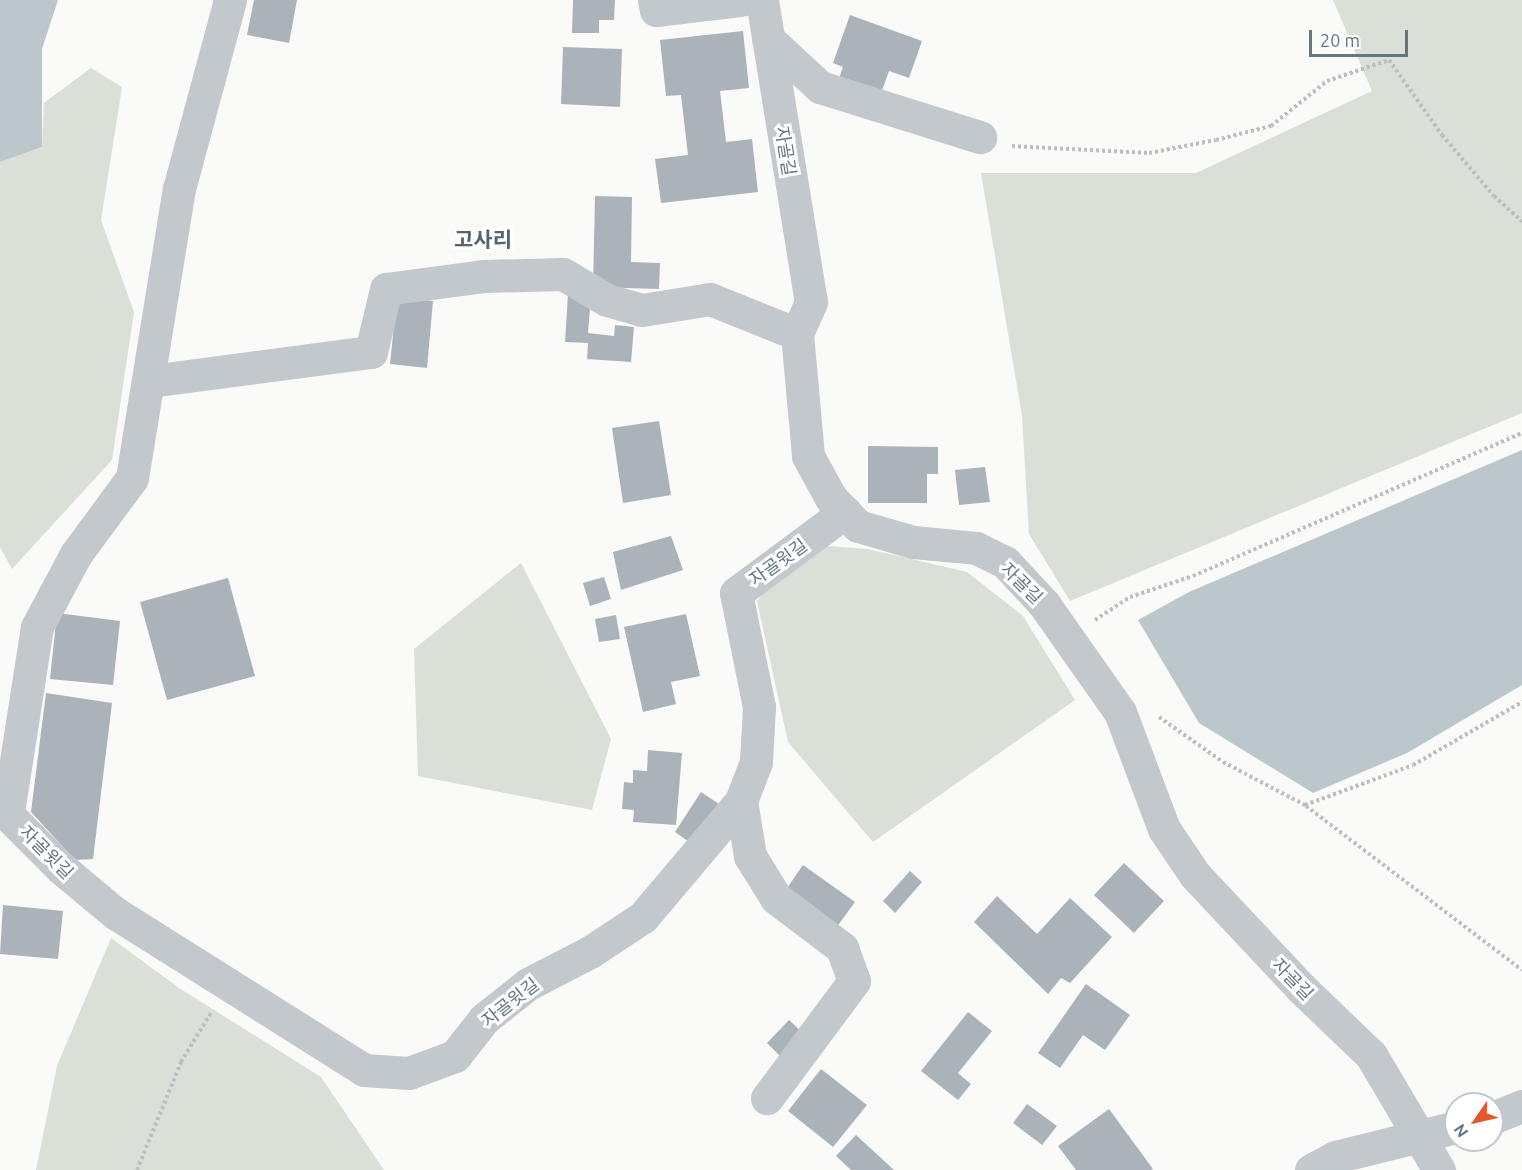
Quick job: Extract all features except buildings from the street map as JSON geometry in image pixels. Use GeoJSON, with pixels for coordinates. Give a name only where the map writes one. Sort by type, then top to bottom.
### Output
{"type":"FeatureCollection","features":[{"type":"Feature","properties":{"kind":"street"},"geometry":{"type":"LineString","coordinates":[[4,810],[37,627],[76,554],[132,478],[150,381],[179,189],[230,0]]}},
{"type":"Feature","properties":{"kind":"street"},"geometry":{"type":"LineString","coordinates":[[654,0],[656,10],[741,0]]}},
{"type":"Feature","properties":{"kind":"street","name":"자골길"},"geometry":{"type":"LineString","coordinates":[[762,0],[811,302],[797,334],[808,456],[831,498],[858,526],[913,542],[976,548],[1005,562],[1044,604],[1120,711],[1164,829],[1195,875],[1300,987],[1371,1055],[1439,1170]]}},
{"type":"Feature","properties":{"kind":"street"},"geometry":{"type":"LineString","coordinates":[[768,39],[819,87],[980,137]]}},
{"type":"Feature","properties":{"kind":"street"},"geometry":{"type":"LineString","coordinates":[[150,381],[371,352],[386,289],[483,276],[563,274],[607,300],[642,310],[710,299],[797,334]]}},
{"type":"Feature","properties":{"kind":"street","name":"자골윗길"},"geometry":{"type":"LineString","coordinates":[[4,810],[61,868],[115,913],[363,1070],[409,1073],[455,1056],[484,1019],[528,984],[590,952],[643,917],[741,801],[756,762],[759,707],[736,593],[845,512]]}},
{"type":"Feature","properties":{"kind":"street"},"geometry":{"type":"LineString","coordinates":[[741,801],[750,856],[776,898],[842,948],[854,981],[766,1098]]}},
{"type":"Feature","properties":{"kind":"street"},"geometry":{"type":"LineString","coordinates":[[1504,1113],[1522,1106]]}},
{"type":"Feature","properties":{"kind":"street"},"geometry":{"type":"LineString","coordinates":[[1311,1170],[1335,1157],[1444,1130]]}},
{"type":"Feature","properties":{"kind":"path"},"geometry":{"type":"LineString","coordinates":[[980,137],[1016,147],[1149,153],[1271,126],[1327,81],[1389,60],[1442,135],[1494,196],[1522,221]]}},
{"type":"Feature","properties":{"kind":"path"},"geometry":{"type":"LineString","coordinates":[[1068,638],[1130,597],[1192,576],[1522,433]]}},
{"type":"Feature","properties":{"kind":"path"},"geometry":{"type":"LineString","coordinates":[[1305,805],[1413,765],[1522,702]]}},
{"type":"Feature","properties":{"kind":"path"},"geometry":{"type":"LineString","coordinates":[[1155,714],[1223,762],[1305,805],[1522,970]]}},
{"type":"Feature","properties":{"kind":"path"},"geometry":{"type":"LineString","coordinates":[[137,1170],[181,1062],[230,985]]}},
{"type":"Feature","properties":{"kind":"shaded area"},"geometry":{"type":"Polygon","coordinates":[[[0,0],[58,0],[42,49],[42,147],[0,162],[0,0]]]}},
{"type":"Feature","properties":{"kind":"shaded area"},"geometry":{"type":"Polygon","coordinates":[[[1333,0],[1522,0],[1522,413],[1070,601],[1029,534],[1022,416],[981,173],[1196,173],[1372,91],[1333,0]]]}},
{"type":"Feature","properties":{"kind":"shaded area"},"geometry":{"type":"Polygon","coordinates":[[[91,68],[122,87],[101,220],[134,312],[112,460],[12,569],[0,547],[0,162],[42,147],[44,103],[91,68]]]}},
{"type":"Feature","properties":{"kind":"shaded area"},"geometry":{"type":"Polygon","coordinates":[[[1522,450],[1522,685],[1407,753],[1313,793],[1199,723],[1138,620],[1189,592],[1522,450]]]}},
{"type":"Feature","properties":{"kind":"shaded area"},"geometry":{"type":"Polygon","coordinates":[[[802,544],[868,549],[967,572],[1023,616],[1075,700],[873,842],[788,742],[757,601],[802,544]]]}},
{"type":"Feature","properties":{"kind":"shaded area"},"geometry":{"type":"Polygon","coordinates":[[[521,563],[611,739],[592,810],[418,776],[414,649],[521,563]]]}},
{"type":"Feature","properties":{"kind":"shaded area"},"geometry":{"type":"Polygon","coordinates":[[[111,938],[179,988],[321,1077],[384,1170],[36,1170],[57,1066],[111,938]]]}},
{"type":"Feature","properties":{"kind":"district","name":"고사리"},"geometry":{"type":"Point","coordinates":[483,239]}}]}
